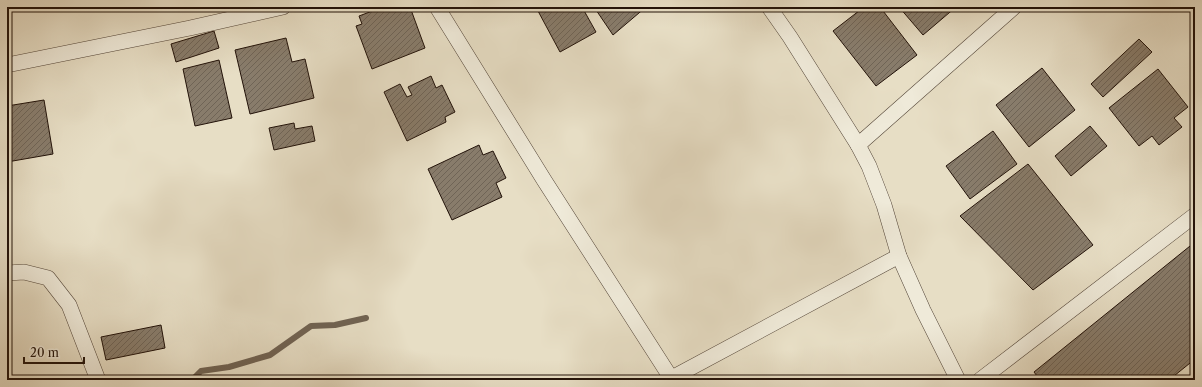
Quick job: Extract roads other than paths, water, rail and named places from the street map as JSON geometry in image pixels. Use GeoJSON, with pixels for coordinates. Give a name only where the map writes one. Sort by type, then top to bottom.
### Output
{"type":"FeatureCollection","features":[{"type":"Feature","properties":{"kind":"street"},"geometry":{"type":"LineString","coordinates":[[7,66],[283,7]]}},
{"type":"Feature","properties":{"kind":"street"},"geometry":{"type":"LineString","coordinates":[[437,7],[670,379],[899,256]]}},
{"type":"Feature","properties":{"kind":"street"},"geometry":{"type":"LineString","coordinates":[[769,7],[790,37],[858,145],[869,166],[884,205],[899,256],[923,310],[958,380]]}},
{"type":"Feature","properties":{"kind":"street"},"geometry":{"type":"LineString","coordinates":[[858,145],[1014,7]]}},
{"type":"Feature","properties":{"kind":"street"},"geometry":{"type":"LineString","coordinates":[[980,380],[1195,215]]}},
{"type":"Feature","properties":{"kind":"street"},"geometry":{"type":"LineString","coordinates":[[7,273],[24,272],[48,278],[69,305],[98,380]]}},
{"type":"Feature","properties":{"kind":"waterway"},"geometry":{"type":"LineString","coordinates":[[192,380],[201,371],[229,367],[270,355],[311,326],[335,325],[366,318]]}}]}
